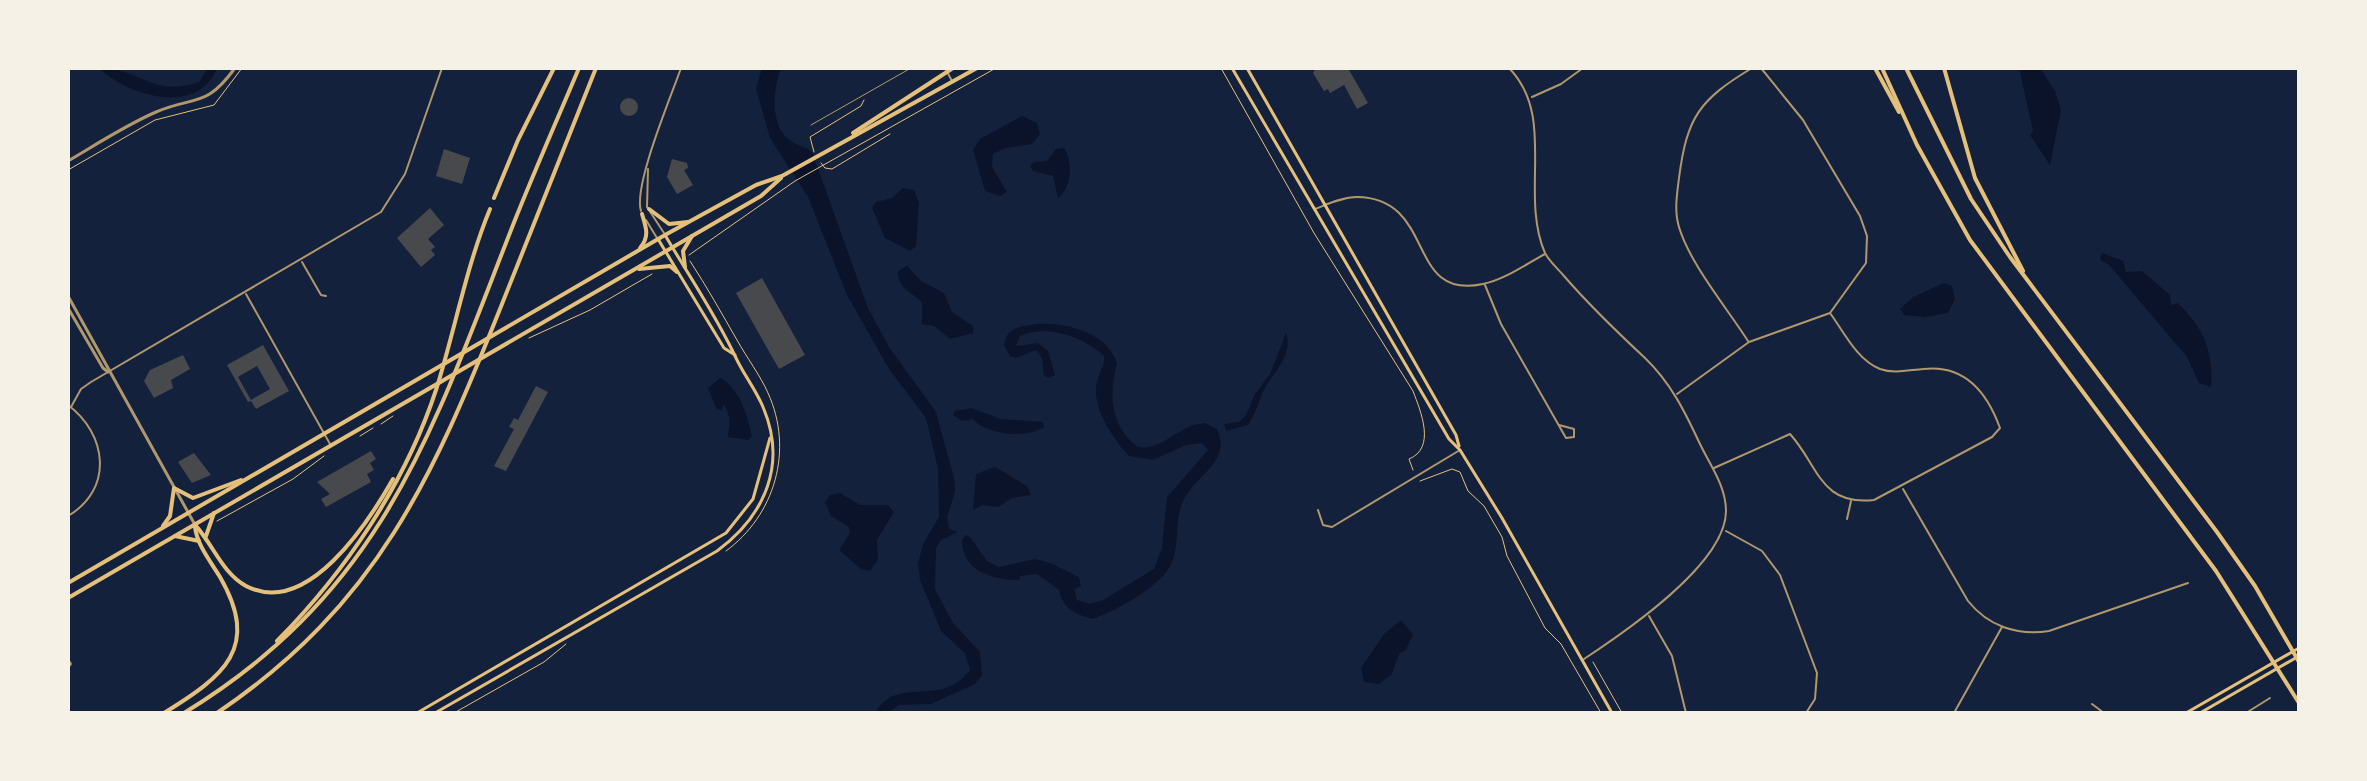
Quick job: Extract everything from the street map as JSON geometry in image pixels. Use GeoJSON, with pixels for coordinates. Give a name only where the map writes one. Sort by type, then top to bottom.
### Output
{"type":"FeatureCollection","features":[{"type":"Feature","properties":{"kind":"main road"},"geometry":{"type":"LineString","coordinates":[[494,198],[518,140],[554,68]]}},
{"type":"Feature","properties":{"kind":"main road"},"geometry":{"type":"LineString","coordinates":[[184,713],[252,665],[328,595],[370,540],[417,463],[579,68]]}},
{"type":"Feature","properties":{"kind":"main road"},"geometry":{"type":"LineString","coordinates":[[217,713],[308,639],[375,563],[424,486],[475,372],[596,68]]}},
{"type":"Feature","properties":{"kind":"main road"},"geometry":{"type":"LineString","coordinates":[[828,149],[953,68]]}},
{"type":"Feature","properties":{"kind":"main road"},"geometry":{"type":"LineString","coordinates":[[68,583],[665,235],[756,185],[782,176],[977,68]]}},
{"type":"Feature","properties":{"kind":"main road"},"geometry":{"type":"LineString","coordinates":[[1232,68],[1449,439],[1460,450],[1612,713]]}},
{"type":"Feature","properties":{"kind":"main road"},"geometry":{"type":"LineString","coordinates":[[1247,68],[1456,435],[1460,450]]}},
{"type":"Feature","properties":{"kind":"main road"},"geometry":{"type":"LineString","coordinates":[[1875,68],[1984,260],[2216,571],[2299,703]]}},
{"type":"Feature","properties":{"kind":"main road"},"geometry":{"type":"LineString","coordinates":[[1882,68],[1917,145]]}},
{"type":"Feature","properties":{"kind":"main road"},"geometry":{"type":"LineString","coordinates":[[1906,68],[1971,199],[2217,532],[2255,586],[2299,659],[2200,713]]}},
{"type":"Feature","properties":{"kind":"main road"},"geometry":{"type":"LineString","coordinates":[[1944,68],[1980,192],[2040,296]]}},
{"type":"Feature","properties":{"kind":"main road"},"geometry":{"type":"LineString","coordinates":[[68,598],[764,194],[782,176]]}},
{"type":"Feature","properties":{"kind":"main road"},"geometry":{"type":"LineString","coordinates":[[252,665],[305,611],[383,505],[434,394],[473,255],[490,209]]}},
{"type":"Feature","properties":{"kind":"main road"},"geometry":{"type":"LineString","coordinates":[[649,209],[669,224],[690,221]]}},
{"type":"Feature","properties":{"kind":"main road"},"geometry":{"type":"LineString","coordinates":[[637,252],[646,241],[642,214]]}},
{"type":"Feature","properties":{"kind":"main road"},"geometry":{"type":"LineString","coordinates":[[417,713],[726,533],[753,499],[770,438],[763,406],[735,355],[732,343],[665,235]]}},
{"type":"Feature","properties":{"kind":"main road"},"geometry":{"type":"LineString","coordinates":[[685,267],[683,251],[692,236]]}},
{"type":"Feature","properties":{"kind":"main road"},"geometry":{"type":"LineString","coordinates":[[658,239],[724,348],[735,355]]}},
{"type":"Feature","properties":{"kind":"main road"},"geometry":{"type":"LineString","coordinates":[[633,270],[670,266],[677,272]]}},
{"type":"Feature","properties":{"kind":"main road"},"geometry":{"type":"LineString","coordinates":[[435,713],[730,542],[752,519],[769,487],[775,443],[770,438]]}},
{"type":"Feature","properties":{"kind":"main road"},"geometry":{"type":"LineString","coordinates":[[195,525],[224,566],[246,586],[272,592],[297,587],[319,575],[350,541],[389,487],[412,446]]}},
{"type":"Feature","properties":{"kind":"main road"},"geometry":{"type":"LineString","coordinates":[[161,528],[170,516],[174,488],[190,497],[200,497],[224,485],[244,480]]}},
{"type":"Feature","properties":{"kind":"main road"},"geometry":{"type":"LineString","coordinates":[[206,538],[214,513]]}},
{"type":"Feature","properties":{"kind":"main road"},"geometry":{"type":"LineString","coordinates":[[164,713],[221,671],[238,641],[233,604],[199,541],[195,525]]}},
{"type":"Feature","properties":{"kind":"main road"},"geometry":{"type":"LineString","coordinates":[[175,536],[199,541]]}},
{"type":"Feature","properties":{"kind":"main road"},"geometry":{"type":"LineString","coordinates":[[2186,713],[2299,648]]}},
{"type":"Feature","properties":{"kind":"street"},"geometry":{"type":"LineString","coordinates":[[68,161],[155,113],[206,99],[235,68]]}},
{"type":"Feature","properties":{"kind":"street"},"geometry":{"type":"LineString","coordinates":[[658,239],[642,214],[638,198],[681,68]]}},
{"type":"Feature","properties":{"kind":"street"},"geometry":{"type":"LineString","coordinates":[[1509,68],[1530,98],[1534,125],[1534,203],[1545,254],[1598,316],[1649,362],[1676,395],[1724,497],[1724,531],[1711,552],[1649,615],[1583,660]]}},
{"type":"Feature","properties":{"kind":"street"},"geometry":{"type":"LineString","coordinates":[[1530,98],[1561,84],[1583,68]]}},
{"type":"Feature","properties":{"kind":"street"},"geometry":{"type":"LineString","coordinates":[[1749,342],[1683,238],[1676,206],[1686,135],[1696,113],[1718,89],[1752,68]]}},
{"type":"Feature","properties":{"kind":"street"},"geometry":{"type":"LineString","coordinates":[[1676,395],[1749,342],[1830,313],[1866,263],[1866,229],[1803,120],[1761,68]]}},
{"type":"Feature","properties":{"kind":"street"},"geometry":{"type":"LineString","coordinates":[[68,516],[96,489],[101,465],[97,440],[70,406],[81,389],[371,219],[389,202],[405,174],[442,69]]}},
{"type":"Feature","properties":{"kind":"street"},"geometry":{"type":"LineString","coordinates":[[946,70],[953,82]]}},
{"type":"Feature","properties":{"kind":"street"},"geometry":{"type":"LineString","coordinates":[[648,167],[646,199],[665,235]]}},
{"type":"Feature","properties":{"kind":"street"},"geometry":{"type":"LineString","coordinates":[[1314,209],[1359,197],[1391,205],[1410,223],[1426,260],[1437,274],[1455,284],[1485,284],[1545,254]]}},
{"type":"Feature","properties":{"kind":"street"},"geometry":{"type":"LineString","coordinates":[[301,260],[321,295],[326,296]]}},
{"type":"Feature","properties":{"kind":"street"},"geometry":{"type":"LineString","coordinates":[[1485,284],[1501,324],[1559,425]]}},
{"type":"Feature","properties":{"kind":"street"},"geometry":{"type":"LineString","coordinates":[[245,293],[330,444]]}},
{"type":"Feature","properties":{"kind":"street"},"geometry":{"type":"LineString","coordinates":[[68,296],[195,525]]}},
{"type":"Feature","properties":{"kind":"street"},"geometry":{"type":"LineString","coordinates":[[68,308],[108,372]]}},
{"type":"Feature","properties":{"kind":"street"},"geometry":{"type":"LineString","coordinates":[[1713,468],[1790,434],[1822,482],[1851,501],[1879,499],[1992,437],[2000,428],[1976,385],[1951,370],[1893,372],[1873,366],[1859,353],[1830,313]]}},
{"type":"Feature","properties":{"kind":"street"},"geometry":{"type":"LineString","coordinates":[[1318,510],[1323,525],[1337,525],[1460,450]]}},
{"type":"Feature","properties":{"kind":"street"},"geometry":{"type":"LineString","coordinates":[[1902,488],[1968,601],[1982,616],[2002,627],[2025,632],[2049,631],[2188,583]]}},
{"type":"Feature","properties":{"kind":"street"},"geometry":{"type":"LineString","coordinates":[[1847,519],[1851,501]]}},
{"type":"Feature","properties":{"kind":"street"},"geometry":{"type":"LineString","coordinates":[[1724,531],[1762,551],[1780,575],[1817,673],[1815,699],[1806,713]]}},
{"type":"Feature","properties":{"kind":"street"},"geometry":{"type":"LineString","coordinates":[[1649,615],[1672,656],[1686,713]]}},
{"type":"Feature","properties":{"kind":"street"},"geometry":{"type":"LineString","coordinates":[[1954,713],[2002,627]]}},
{"type":"Feature","properties":{"kind":"street"},"geometry":{"type":"LineString","coordinates":[[68,659],[71,664],[68,668]]}},
{"type":"Feature","properties":{"kind":"street"},"geometry":{"type":"LineString","coordinates":[[2246,713],[2270,698]]}},
{"type":"Feature","properties":{"kind":"street"},"geometry":{"type":"LineString","coordinates":[[2092,704],[2104,713]]}},
{"type":"Feature","properties":{"kind":"lane"},"geometry":{"type":"LineString","coordinates":[[811,125],[911,68]]}},
{"type":"Feature","properties":{"kind":"path"},"geometry":{"type":"LineString","coordinates":[[68,170],[155,120],[214,105],[242,68]]}},
{"type":"Feature","properties":{"kind":"path"},"geometry":{"type":"LineString","coordinates":[[717,557],[746,534],[771,495],[778,473],[779,430],[768,393],[690,255],[695,247],[795,181],[890,131],[996,68]]}},
{"type":"Feature","properties":{"kind":"path"},"geometry":{"type":"LineString","coordinates":[[1221,68],[1314,233],[1413,391],[1422,417],[1425,444],[1421,453],[1409,459],[1419,481],[1447,470],[1460,472],[1468,491],[1484,506],[1502,537],[1507,556],[1545,628],[1561,644],[1601,713]]}},
{"type":"Feature","properties":{"kind":"path"},"geometry":{"type":"LineString","coordinates":[[811,146],[810,137],[861,106],[863,96]]}},
{"type":"Feature","properties":{"kind":"path"},"geometry":{"type":"LineString","coordinates":[[823,167],[832,169],[885,139],[890,131]]}},
{"type":"Feature","properties":{"kind":"path"},"geometry":{"type":"LineString","coordinates":[[524,340],[590,310],[663,268]]}},
{"type":"Feature","properties":{"kind":"path"},"geometry":{"type":"LineString","coordinates":[[360,436],[397,413]]}},
{"type":"Feature","properties":{"kind":"path"},"geometry":{"type":"LineString","coordinates":[[213,525],[234,510],[293,479],[328,454]]}},
{"type":"Feature","properties":{"kind":"path"},"geometry":{"type":"LineString","coordinates":[[454,713],[544,662],[572,640]]}},
{"type":"Feature","properties":{"kind":"path"},"geometry":{"type":"LineString","coordinates":[[1591,660],[1622,713]]}},
{"type":"Feature","properties":{"kind":"water"},"geometry":{"type":"Polygon","coordinates":[[[99,68],[126,72],[169,87],[199,82],[208,68],[217,68],[208,83],[195,93],[162,97],[127,87],[99,68]]]}},
{"type":"Feature","properties":{"kind":"water"},"geometry":{"type":"Polygon","coordinates":[[[762,68],[781,68],[775,109],[781,130],[787,138],[812,152],[868,308],[889,347],[936,412],[954,478],[955,492],[947,517],[949,529],[958,532],[941,540],[936,548],[935,589],[953,623],[980,652],[982,675],[975,684],[931,704],[899,705],[888,713],[875,713],[895,695],[946,688],[970,670],[965,653],[941,631],[920,580],[918,564],[923,544],[939,517],[938,469],[926,418],[889,369],[847,295],[808,197],[770,138],[756,89],[762,68]]]}},
{"type":"Feature","properties":{"kind":"water"},"geometry":{"type":"Polygon","coordinates":[[[2019,68],[2040,68],[2055,91],[2061,110],[2050,165],[2030,135],[2033,131],[2019,68]]]}},
{"type":"Feature","properties":{"kind":"water"},"geometry":{"type":"Polygon","coordinates":[[[1022,116],[1037,123],[1040,134],[1032,144],[1006,148],[993,154],[992,167],[1007,192],[1000,196],[985,191],[973,150],[980,139],[1022,116]]]}},
{"type":"Feature","properties":{"kind":"water"},"geometry":{"type":"Polygon","coordinates":[[[1064,148],[1070,174],[1063,194],[1058,198],[1053,176],[1033,171],[1030,166],[1034,162],[1047,161],[1056,149],[1064,148]]]}},
{"type":"Feature","properties":{"kind":"water"},"geometry":{"type":"Polygon","coordinates":[[[903,188],[914,190],[919,203],[916,246],[910,251],[885,238],[872,208],[876,202],[892,198],[903,188]]]}},
{"type":"Feature","properties":{"kind":"water"},"geometry":{"type":"Polygon","coordinates":[[[2102,253],[2123,261],[2126,272],[2142,271],[2170,295],[2171,305],[2178,303],[2187,312],[2205,341],[2211,362],[2211,387],[2199,383],[2187,357],[2109,265],[2100,260],[2102,253]]]}},
{"type":"Feature","properties":{"kind":"water"},"geometry":{"type":"Polygon","coordinates":[[[907,266],[921,281],[944,293],[952,312],[973,326],[973,333],[950,339],[934,326],[922,324],[922,302],[906,289],[898,277],[898,271],[907,266]]]}},
{"type":"Feature","properties":{"kind":"water"},"geometry":{"type":"Polygon","coordinates":[[[1944,283],[1952,286],[1955,299],[1948,313],[1925,317],[1904,315],[1900,309],[1913,297],[1944,283]]]}},
{"type":"Feature","properties":{"kind":"water"},"geometry":{"type":"Polygon","coordinates":[[[1036,324],[1084,331],[1112,352],[1117,363],[1112,398],[1114,409],[1121,429],[1138,447],[1155,445],[1196,424],[1205,423],[1217,429],[1220,441],[1216,461],[1186,495],[1181,506],[1175,552],[1169,569],[1138,596],[1093,619],[1071,610],[1063,602],[1059,590],[1037,574],[1020,576],[1019,580],[980,572],[967,559],[962,540],[966,535],[970,537],[987,561],[999,567],[1035,559],[1051,563],[1079,577],[1081,586],[1074,589],[1077,600],[1090,604],[1103,600],[1154,569],[1162,548],[1167,497],[1208,450],[1202,443],[1186,445],[1153,460],[1129,456],[1111,433],[1098,406],[1096,387],[1104,356],[1096,349],[1065,334],[1042,331],[1020,336],[1016,346],[1038,343],[1048,351],[1055,375],[1049,378],[1044,376],[1042,358],[1036,350],[1016,358],[1010,356],[1004,345],[1008,334],[1015,328],[1036,324]]]}},
{"type":"Feature","properties":{"kind":"water"},"geometry":{"type":"Polygon","coordinates":[[[1286,333],[1285,356],[1264,390],[1251,421],[1248,425],[1226,431],[1224,424],[1239,422],[1246,415],[1255,394],[1270,374],[1286,333]]]}},
{"type":"Feature","properties":{"kind":"water"},"geometry":{"type":"Polygon","coordinates":[[[720,378],[733,388],[742,403],[752,436],[748,440],[728,437],[728,413],[723,404],[722,410],[717,410],[708,388],[720,378]]]}},
{"type":"Feature","properties":{"kind":"water"},"geometry":{"type":"Polygon","coordinates":[[[971,408],[1001,419],[1043,422],[1044,427],[1027,433],[1007,434],[987,429],[973,419],[962,421],[953,415],[955,411],[971,408]]]}},
{"type":"Feature","properties":{"kind":"water"},"geometry":{"type":"Polygon","coordinates":[[[995,467],[1027,486],[1031,495],[1012,498],[998,507],[983,505],[973,510],[976,474],[995,467]]]}},
{"type":"Feature","properties":{"kind":"water"},"geometry":{"type":"Polygon","coordinates":[[[840,493],[860,505],[888,505],[894,512],[877,540],[878,560],[870,571],[861,569],[839,550],[850,533],[849,527],[831,516],[825,502],[830,495],[840,493]]]}},
{"type":"Feature","properties":{"kind":"water"},"geometry":{"type":"Polygon","coordinates":[[[1401,620],[1413,634],[1406,650],[1399,654],[1392,674],[1379,684],[1364,682],[1361,668],[1384,634],[1401,620]]]}},
{"type":"Feature","properties":{"kind":"building"},"geometry":{"type":"Polygon","coordinates":[[[1316,68],[1353,68],[1349,70],[1368,103],[1357,109],[1344,85],[1330,93],[1328,89],[1324,91],[1313,73],[1316,68]]]}},
{"type":"Feature","properties":{"kind":"building"},"geometry":{"type":"Polygon","coordinates":[[[625,98],[633,98],[638,107],[636,114],[625,116],[620,111],[620,103],[625,98]]]}},
{"type":"Feature","properties":{"kind":"building"},"geometry":{"type":"Polygon","coordinates":[[[444,149],[470,158],[462,184],[436,176],[444,149]]]}},
{"type":"Feature","properties":{"kind":"building"},"geometry":{"type":"Polygon","coordinates":[[[672,159],[687,163],[688,168],[684,170],[693,185],[677,194],[667,177],[672,159]]]}},
{"type":"Feature","properties":{"kind":"building"},"geometry":{"type":"Polygon","coordinates":[[[430,208],[444,225],[428,239],[435,247],[431,250],[435,255],[421,267],[397,238],[430,208]]]}},
{"type":"Feature","properties":{"kind":"building"},"geometry":{"type":"Polygon","coordinates":[[[762,278],[805,355],[779,369],[736,293],[762,278]]]}},
{"type":"Feature","properties":{"kind":"building"},"geometry":{"type":"Polygon","coordinates":[[[263,345],[289,391],[256,409],[251,401],[248,402],[227,365],[263,345]],[[257,366],[238,377],[251,400],[270,389],[257,366]]]}},
{"type":"Feature","properties":{"kind":"building"},"geometry":{"type":"Polygon","coordinates":[[[183,355],[190,369],[171,380],[173,388],[154,398],[144,381],[150,370],[183,355]]]}},
{"type":"Feature","properties":{"kind":"building"},"geometry":{"type":"Polygon","coordinates":[[[536,386],[548,392],[506,471],[494,466],[514,429],[509,427],[514,418],[518,420],[536,386]]]}},
{"type":"Feature","properties":{"kind":"building"},"geometry":{"type":"Polygon","coordinates":[[[371,451],[376,459],[370,463],[374,470],[367,474],[371,482],[326,507],[321,499],[330,494],[317,482],[371,451]]]}},
{"type":"Feature","properties":{"kind":"building"},"geometry":{"type":"Polygon","coordinates":[[[194,453],[211,475],[192,483],[178,462],[194,453]]]}}]}
